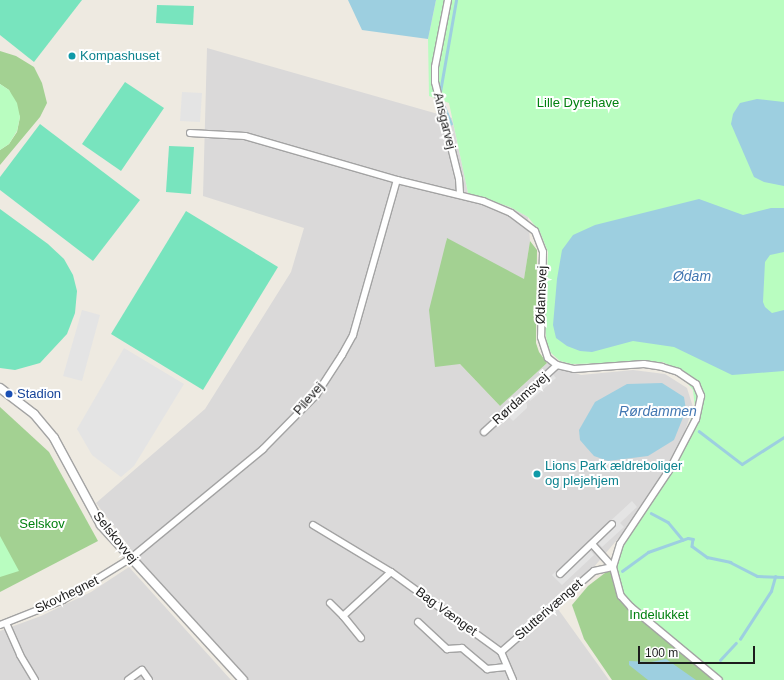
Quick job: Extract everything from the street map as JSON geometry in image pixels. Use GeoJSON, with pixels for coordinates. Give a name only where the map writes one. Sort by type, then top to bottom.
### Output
{"type":"FeatureCollection","features":[{"type":"Feature","properties":{"kind":"street","name":"Ansgarvej"},"geometry":{"type":"LineString","coordinates":[[448,0],[435,67],[435,82],[459,179],[460,195]]}},
{"type":"Feature","properties":{"kind":"street","name":"Ødamsvej"},"geometry":{"type":"LineString","coordinates":[[190,133],[245,136],[397,180],[483,201],[511,213],[535,231],[543,252],[541,337],[543,349],[557,366]]}},
{"type":"Feature","properties":{"kind":"street","name":"Pilevej"},"geometry":{"type":"LineString","coordinates":[[131,558],[263,449],[316,395],[342,356],[353,334],[397,180]]}},
{"type":"Feature","properties":{"kind":"street"},"geometry":{"type":"LineString","coordinates":[[557,366],[574,369],[644,364],[662,367],[678,372],[696,384],[701,396],[700,408],[693,425],[670,469],[620,544],[613,567]]}},
{"type":"Feature","properties":{"kind":"street","name":"Rørdamsvej"},"geometry":{"type":"LineString","coordinates":[[484,432],[557,366]]}},
{"type":"Feature","properties":{"kind":"street","name":"Selskovvej"},"geometry":{"type":"LineString","coordinates":[[0,388],[34,414],[54,438],[101,525],[243,680]]}},
{"type":"Feature","properties":{"kind":"street"},"geometry":{"type":"LineString","coordinates":[[560,574],[612,524]]}},
{"type":"Feature","properties":{"kind":"street","name":"Bag Vænget"},"geometry":{"type":"LineString","coordinates":[[313,525],[391,572],[501,652]]}},
{"type":"Feature","properties":{"kind":"street"},"geometry":{"type":"LineString","coordinates":[[592,544],[613,567],[621,596],[631,607],[720,680]]}},
{"type":"Feature","properties":{"kind":"street","name":"Skovhegnet"},"geometry":{"type":"LineString","coordinates":[[3,624],[63,600],[131,558]]}},
{"type":"Feature","properties":{"kind":"street","name":"Stutterivænget"},"geometry":{"type":"LineString","coordinates":[[501,652],[594,571],[613,567]]}},
{"type":"Feature","properties":{"kind":"street"},"geometry":{"type":"LineString","coordinates":[[343,616],[391,572]]}},
{"type":"Feature","properties":{"kind":"street"},"geometry":{"type":"LineString","coordinates":[[330,603],[361,638]]}},
{"type":"Feature","properties":{"kind":"street"},"geometry":{"type":"LineString","coordinates":[[418,622],[447,649],[462,648],[487,668],[506,667]]}},
{"type":"Feature","properties":{"kind":"street"},"geometry":{"type":"LineString","coordinates":[[3,624],[35,680]]}},
{"type":"Feature","properties":{"kind":"street"},"geometry":{"type":"LineString","coordinates":[[501,652],[506,667],[513,680]]}},
{"type":"Feature","properties":{"kind":"street"},"geometry":{"type":"LineString","coordinates":[[128,680],[142,670],[149,680]]}},
{"type":"Feature","properties":{"kind":"shaded area"},"geometry":{"type":"Polygon","coordinates":[[[207,48],[452,118],[468,193],[510,207],[528,217],[530,241],[524,280],[446,239],[460,364],[500,406],[547,363],[581,375],[633,370],[665,374],[687,388],[693,407],[684,434],[655,487],[628,527],[558,609],[609,680],[248,680],[140,561],[96,503],[205,409],[291,272],[304,228],[203,196],[207,48]]]}},
{"type":"Feature","properties":{"kind":"shaded area"},"geometry":{"type":"Polygon","coordinates":[[[182,92],[202,93],[200,122],[180,121],[182,92]]]}},
{"type":"Feature","properties":{"kind":"shaded area"},"geometry":{"type":"Polygon","coordinates":[[[82,310],[100,315],[82,381],[63,376],[82,310]]]}},
{"type":"Feature","properties":{"kind":"shaded area"},"geometry":{"type":"Polygon","coordinates":[[[124,348],[184,384],[134,466],[121,477],[92,455],[77,429],[124,348]]]}},
{"type":"Feature","properties":{"kind":"shaded area"},"geometry":{"type":"Polygon","coordinates":[[[550,371],[556,378],[530,401],[524,395],[550,371]]]}},
{"type":"Feature","properties":{"kind":"shaded area"},"geometry":{"type":"Polygon","coordinates":[[[521,397],[527,404],[527,408],[513,421],[505,412],[521,397]]]}},
{"type":"Feature","properties":{"kind":"shaded area"},"geometry":{"type":"Polygon","coordinates":[[[632,501],[637,507],[620,523],[624,527],[602,547],[597,542],[590,550],[594,555],[562,585],[552,575],[632,501]]]}},
{"type":"Feature","properties":{"kind":"shaded area"},"geometry":{"type":"Polygon","coordinates":[[[129,567],[231,680],[0,680],[0,631],[41,616],[91,592],[129,567]]]}},
{"type":"Feature","properties":{"kind":"green space"},"geometry":{"type":"Polygon","coordinates":[[[0,0],[82,0],[34,62],[0,35],[0,0]]]}},
{"type":"Feature","properties":{"kind":"green space"},"geometry":{"type":"Polygon","coordinates":[[[436,0],[784,0],[784,680],[719,680],[631,607],[616,585],[615,555],[674,463],[695,408],[693,390],[676,369],[663,362],[572,364],[560,361],[551,353],[547,344],[545,327],[548,252],[540,232],[528,217],[510,207],[468,193],[449,103],[429,96],[428,39],[436,0]]]}},
{"type":"Feature","properties":{"kind":"green space"},"geometry":{"type":"Polygon","coordinates":[[[157,5],[194,6],[193,25],[156,23],[157,5]]]}},
{"type":"Feature","properties":{"kind":"green space"},"geometry":{"type":"Polygon","coordinates":[[[0,51],[16,56],[34,67],[42,83],[47,103],[40,117],[0,165],[0,150],[9,144],[17,132],[20,117],[9,90],[0,84],[0,51]]]}},
{"type":"Feature","properties":{"kind":"green space"},"geometry":{"type":"Polygon","coordinates":[[[125,82],[164,108],[121,171],[82,144],[125,82]]]}},
{"type":"Feature","properties":{"kind":"green space"},"geometry":{"type":"Polygon","coordinates":[[[0,84],[9,90],[17,103],[20,117],[17,131],[9,144],[0,150],[0,84]]]}},
{"type":"Feature","properties":{"kind":"green space"},"geometry":{"type":"Polygon","coordinates":[[[40,124],[140,200],[93,261],[0,190],[0,177],[40,124]]]}},
{"type":"Feature","properties":{"kind":"green space"},"geometry":{"type":"Polygon","coordinates":[[[169,146],[194,147],[191,194],[166,192],[169,146]]]}},
{"type":"Feature","properties":{"kind":"green space"},"geometry":{"type":"Polygon","coordinates":[[[0,209],[48,244],[64,259],[73,275],[77,291],[75,313],[67,334],[40,363],[15,370],[0,368],[0,209]]]}},
{"type":"Feature","properties":{"kind":"green space"},"geometry":{"type":"Polygon","coordinates":[[[186,211],[278,267],[203,390],[111,334],[186,211]]]}},
{"type":"Feature","properties":{"kind":"green space"},"geometry":{"type":"Polygon","coordinates":[[[447,238],[524,279],[530,241],[537,250],[536,343],[539,352],[547,363],[500,406],[460,364],[435,367],[429,310],[447,238]]]}},
{"type":"Feature","properties":{"kind":"green space","name":"Selskov"},"geometry":{"type":"Polygon","coordinates":[[[0,407],[49,452],[98,541],[0,592],[0,407]]]}},
{"type":"Feature","properties":{"kind":"green space"},"geometry":{"type":"Polygon","coordinates":[[[0,536],[19,571],[0,577],[0,536]]]}},
{"type":"Feature","properties":{"kind":"green space","name":"Indelukket"},"geometry":{"type":"Polygon","coordinates":[[[618,563],[784,680],[612,680],[584,639],[572,605],[588,586],[618,563]]]}},
{"type":"Feature","properties":{"kind":"water"},"geometry":{"type":"Polygon","coordinates":[[[348,0],[436,0],[428,39],[362,30],[348,0]]]}},
{"type":"Feature","properties":{"kind":"water"},"geometry":{"type":"Polygon","coordinates":[[[757,99],[784,102],[784,186],[764,182],[754,177],[731,124],[733,114],[740,103],[757,99]]]}},
{"type":"Feature","properties":{"kind":"water","name":"Ødam"},"geometry":{"type":"Polygon","coordinates":[[[699,199],[743,215],[771,208],[784,208],[784,252],[770,255],[765,262],[763,302],[765,307],[772,313],[784,310],[784,371],[732,375],[674,347],[633,341],[592,352],[580,351],[567,346],[556,338],[553,325],[557,279],[562,250],[573,235],[595,225],[699,199]]]}},
{"type":"Feature","properties":{"kind":"water","name":"Rørdammen"},"geometry":{"type":"Polygon","coordinates":[[[662,383],[684,397],[686,410],[674,440],[648,456],[608,461],[594,456],[580,440],[579,430],[595,402],[627,384],[662,383]]]}},
{"type":"Feature","properties":{"kind":"water"},"geometry":{"type":"Polygon","coordinates":[[[666,659],[696,680],[648,680],[629,665],[629,661],[651,662],[666,659]]]}},
{"type":"Feature","properties":{"kind":"waterway"},"geometry":{"type":"LineString","coordinates":[[440,92],[456,0]]}},
{"type":"Feature","properties":{"kind":"waterway"},"geometry":{"type":"LineString","coordinates":[[443,103],[451,123]]}},
{"type":"Feature","properties":{"kind":"waterway"},"geometry":{"type":"LineString","coordinates":[[699,431],[742,464],[784,437]]}},
{"type":"Feature","properties":{"kind":"waterway"},"geometry":{"type":"LineString","coordinates":[[651,513],[668,522],[683,540]]}},
{"type":"Feature","properties":{"kind":"waterway"},"geometry":{"type":"LineString","coordinates":[[622,571],[648,552],[688,538],[693,539],[692,546],[707,557],[730,562],[757,576],[784,577]]}},
{"type":"Feature","properties":{"kind":"waterway"},"geometry":{"type":"LineString","coordinates":[[740,639],[771,591],[775,577]]}},
{"type":"Feature","properties":{"kind":"waterway"},"geometry":{"type":"LineString","coordinates":[[720,660],[736,643]]}},
{"type":"Feature","properties":{"kind":"place","name":"Kompashuset"},"geometry":{"type":"Point","coordinates":[72,56]}},
{"type":"Feature","properties":{"kind":"place","name":"Stadion"},"geometry":{"type":"Point","coordinates":[9,394]}},
{"type":"Feature","properties":{"kind":"place","name":"Lions Park ældreboliger og plejehjem"},"geometry":{"type":"Point","coordinates":[537,474]}},
{"type":"Feature","properties":{"kind":"park label","name":"Lille Dyrehave"},"geometry":{"type":"Point","coordinates":[578,103]}}]}
